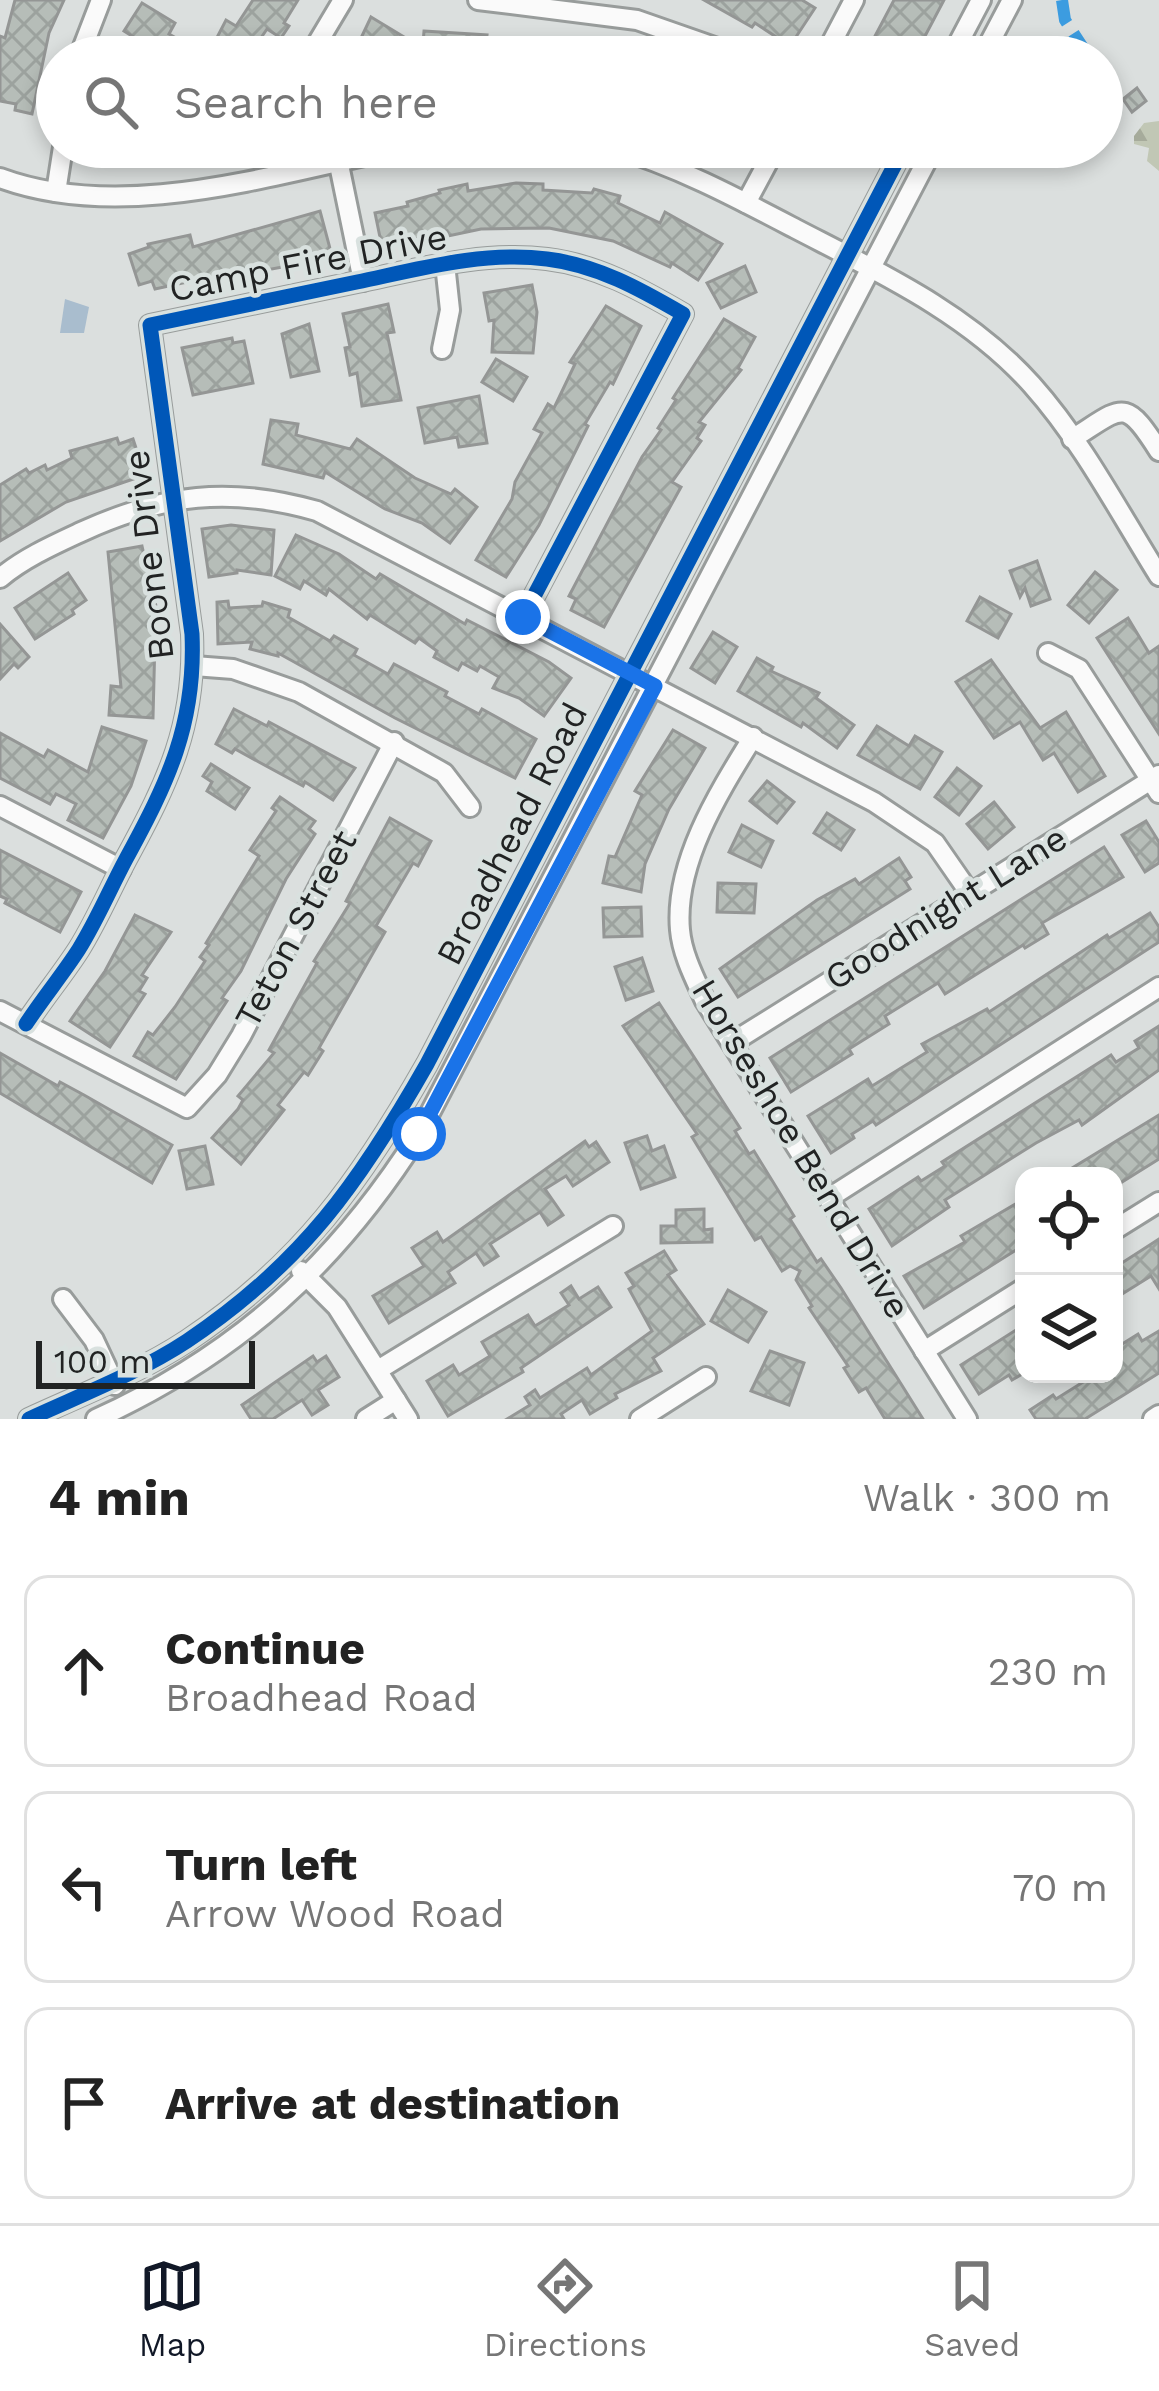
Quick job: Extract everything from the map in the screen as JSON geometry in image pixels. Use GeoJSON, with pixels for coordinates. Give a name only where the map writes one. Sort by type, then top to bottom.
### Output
{"type":"FeatureCollection","features":[{"type":"Feature","properties":{"kind":"street"},"geometry":{"type":"LineString","coordinates":[[87,36],[101,0]]}},
{"type":"Feature","properties":{"kind":"street"},"geometry":{"type":"LineString","coordinates":[[322,36],[343,0]]}},
{"type":"Feature","properties":{"kind":"street"},"geometry":{"type":"LineString","coordinates":[[478,0],[639,10],[697,36]]}},
{"type":"Feature","properties":{"kind":"street"},"geometry":{"type":"LineString","coordinates":[[835,36],[854,0]]}},
{"type":"Feature","properties":{"kind":"street"},"geometry":{"type":"LineString","coordinates":[[962,36],[981,0]]}},
{"type":"Feature","properties":{"kind":"street"},"geometry":{"type":"LineString","coordinates":[[993,36],[1012,0]]}},
{"type":"Feature","properties":{"kind":"street"},"geometry":{"type":"LineString","coordinates":[[56,192],[60,168]]}},
{"type":"Feature","properties":{"kind":"street"},"geometry":{"type":"LineString","coordinates":[[0,178],[56,192],[143,196],[299,168]]}},
{"type":"Feature","properties":{"kind":"street"},"geometry":{"type":"LineString","coordinates":[[340,168],[362,281]]}},
{"type":"Feature","properties":{"kind":"street"},"geometry":{"type":"LineString","coordinates":[[671,168],[870,267],[996,349],[1033,385],[1072,439],[1159,576]]}},
{"type":"Feature","properties":{"kind":"street"},"geometry":{"type":"LineString","coordinates":[[746,203],[765,168]]}},
{"type":"Feature","properties":{"kind":"street","name":"Broadhead Road"},"geometry":{"type":"LineString","coordinates":[[29,1419],[183,1343],[262,1286],[320,1228],[362,1175],[893,168]]}},
{"type":"Feature","properties":{"kind":"street","name":"Broadhead Road"},"geometry":{"type":"LineString","coordinates":[[96,1419],[197,1366],[279,1306],[383,1190],[419,1134],[923,168]]}},
{"type":"Feature","properties":{"kind":"street","name":"Camp Fire Drive"},"geometry":{"type":"LineString","coordinates":[[150,325],[445,264],[500,257],[549,259],[614,278],[683,314],[523,617]]}},
{"type":"Feature","properties":{"kind":"street"},"geometry":{"type":"LineString","coordinates":[[442,349],[450,310],[445,264]]}},
{"type":"Feature","properties":{"kind":"street","name":"Boone Drive"},"geometry":{"type":"LineString","coordinates":[[26,1024],[79,949],[165,789],[188,720],[194,667],[150,325]]}},
{"type":"Feature","properties":{"kind":"street"},"geometry":{"type":"LineString","coordinates":[[1072,439],[1115,412],[1128,411],[1157,443]]}},
{"type":"Feature","properties":{"kind":"street"},"geometry":{"type":"LineString","coordinates":[[0,578],[115,516],[174,498],[247,495],[317,511],[753,737],[914,827],[935,843],[969,892]]}},
{"type":"Feature","properties":{"kind":"street"},"geometry":{"type":"LineString","coordinates":[[1048,653],[1079,669],[1156,782]]}},
{"type":"Feature","properties":{"kind":"street"},"geometry":{"type":"LineString","coordinates":[[194,667],[233,669],[298,692],[444,773],[470,807]]}},
{"type":"Feature","properties":{"kind":"street","name":"Horseshoe Bend Drive"},"geometry":{"type":"LineString","coordinates":[[753,737],[693,851],[679,909],[680,934],[690,967],[705,1001],[967,1419]]}},
{"type":"Feature","properties":{"kind":"street","name":"Teton Street"},"geometry":{"type":"LineString","coordinates":[[26,1024],[187,1108],[218,1075],[241,1036],[394,742]]}},
{"type":"Feature","properties":{"kind":"street","name":"Goodnight Lane"},"geometry":{"type":"LineString","coordinates":[[733,1042],[969,892],[1156,782]]}},
{"type":"Feature","properties":{"kind":"street"},"geometry":{"type":"LineString","coordinates":[[0,806],[121,869]]}},
{"type":"Feature","properties":{"kind":"street"},"geometry":{"type":"LineString","coordinates":[[829,1198],[1159,986]]}},
{"type":"Feature","properties":{"kind":"street"},"geometry":{"type":"LineString","coordinates":[[0,1010],[26,1024]]}},
{"type":"Feature","properties":{"kind":"street"},"geometry":{"type":"LineString","coordinates":[[1123,1225],[1159,1202]]}},
{"type":"Feature","properties":{"kind":"street"},"geometry":{"type":"LineString","coordinates":[[378,1370],[613,1226]]}},
{"type":"Feature","properties":{"kind":"street"},"geometry":{"type":"LineString","coordinates":[[289,1258],[337,1307],[408,1419]]}},
{"type":"Feature","properties":{"kind":"street"},"geometry":{"type":"LineString","coordinates":[[924,1351],[1015,1294]]}},
{"type":"Feature","properties":{"kind":"street"},"geometry":{"type":"LineString","coordinates":[[63,1299],[94,1340],[126,1406]]}},
{"type":"Feature","properties":{"kind":"street"},"geometry":{"type":"LineString","coordinates":[[640,1419],[706,1377]]}},
{"type":"Feature","properties":{"kind":"street"},"geometry":{"type":"LineString","coordinates":[[366,1419],[396,1400]]}},
{"type":"Feature","properties":{"kind":"green space"},"geometry":{"type":"Polygon","coordinates":[[[1159,121],[1159,171],[1147,161],[1149,148],[1134,144],[1134,136],[1144,123],[1159,121]]]}},
{"type":"Feature","properties":{"kind":"water"},"geometry":{"type":"Polygon","coordinates":[[[65,299],[89,307],[84,333],[60,333],[65,299]]]}},
{"type":"Feature","properties":{"kind":"building"},"geometry":{"type":"Polygon","coordinates":[[[15,0],[64,0],[48,36],[36,36],[32,114],[0,101],[0,36],[5,38],[15,0]]]}},
{"type":"Feature","properties":{"kind":"building"},"geometry":{"type":"Polygon","coordinates":[[[253,0],[298,0],[284,23],[289,26],[282,36],[267,29],[262,36],[218,36],[226,20],[236,26],[253,0]]]}},
{"type":"Feature","properties":{"kind":"building"},"geometry":{"type":"Polygon","coordinates":[[[704,0],[802,0],[815,8],[797,36],[775,36],[755,23],[752,27],[704,0]]]}},
{"type":"Feature","properties":{"kind":"building"},"geometry":{"type":"Polygon","coordinates":[[[894,0],[944,0],[925,36],[875,36],[894,0]]]}},
{"type":"Feature","properties":{"kind":"building"},"geometry":{"type":"Polygon","coordinates":[[[142,3],[175,23],[169,34],[172,36],[132,36],[124,31],[142,3]]]}},
{"type":"Feature","properties":{"kind":"building"},"geometry":{"type":"Polygon","coordinates":[[[371,17],[402,36],[362,36],[371,17]]]}},
{"type":"Feature","properties":{"kind":"building"},"geometry":{"type":"Polygon","coordinates":[[[424,31],[487,35],[487,36],[424,36],[424,31]]]}},
{"type":"Feature","properties":{"kind":"building"},"geometry":{"type":"Polygon","coordinates":[[[1137,88],[1146,101],[1132,112],[1123,99],[1137,88]]]}},
{"type":"Feature","properties":{"kind":"building"},"geometry":{"type":"Polygon","coordinates":[[[467,184],[468,191],[543,184],[543,190],[592,193],[594,189],[620,196],[618,203],[660,223],[665,212],[722,244],[698,280],[672,263],[670,267],[613,241],[549,228],[481,229],[448,236],[447,231],[382,247],[375,213],[467,184]]]}},
{"type":"Feature","properties":{"kind":"building"},"geometry":{"type":"Polygon","coordinates":[[[320,211],[332,256],[304,263],[155,289],[152,281],[139,285],[129,254],[148,244],[190,235],[193,247],[320,211]]]}},
{"type":"Feature","properties":{"kind":"building"},"geometry":{"type":"Polygon","coordinates":[[[745,266],[756,292],[721,308],[707,283],[745,266]]]}},
{"type":"Feature","properties":{"kind":"building"},"geometry":{"type":"Polygon","coordinates":[[[532,285],[537,312],[533,353],[492,352],[494,320],[489,321],[484,293],[532,285]]]}},
{"type":"Feature","properties":{"kind":"building"},"geometry":{"type":"Polygon","coordinates":[[[388,304],[394,332],[387,333],[401,400],[362,406],[357,373],[350,375],[343,314],[388,304]]]}},
{"type":"Feature","properties":{"kind":"building"},"geometry":{"type":"Polygon","coordinates":[[[606,306],[641,326],[613,384],[610,382],[585,424],[539,525],[506,577],[476,560],[512,499],[515,482],[542,433],[534,429],[548,404],[554,408],[575,364],[570,362],[606,306]]]}},
{"type":"Feature","properties":{"kind":"building"},"geometry":{"type":"Polygon","coordinates":[[[724,319],[755,337],[741,370],[699,422],[705,425],[697,438],[701,441],[672,482],[681,487],[604,627],[571,610],[576,599],[569,596],[661,430],[673,398],[724,319]]]}},
{"type":"Feature","properties":{"kind":"building"},"geometry":{"type":"Polygon","coordinates":[[[309,324],[319,371],[291,377],[282,334],[309,324]]]}},
{"type":"Feature","properties":{"kind":"building"},"geometry":{"type":"Polygon","coordinates":[[[232,338],[233,343],[244,341],[253,383],[193,395],[182,348],[232,338]]]}},
{"type":"Feature","properties":{"kind":"building"},"geometry":{"type":"Polygon","coordinates":[[[496,359],[527,377],[513,401],[482,382],[496,359]]]}},
{"type":"Feature","properties":{"kind":"building"},"geometry":{"type":"Polygon","coordinates":[[[479,396],[487,443],[459,447],[457,437],[425,443],[418,408],[479,396]]]}},
{"type":"Feature","properties":{"kind":"building"},"geometry":{"type":"Polygon","coordinates":[[[271,420],[298,424],[296,435],[350,449],[357,439],[415,478],[451,494],[455,489],[477,507],[450,543],[325,472],[323,478],[263,464],[271,420]]]}},
{"type":"Feature","properties":{"kind":"building"},"geometry":{"type":"Polygon","coordinates":[[[117,438],[119,444],[133,439],[145,475],[66,502],[0,541],[0,485],[26,469],[29,473],[45,465],[47,470],[72,458],[70,451],[117,438]]]}},
{"type":"Feature","properties":{"kind":"building"},"geometry":{"type":"Polygon","coordinates":[[[231,525],[274,530],[271,575],[237,570],[209,577],[202,529],[231,525]]]}},
{"type":"Feature","properties":{"kind":"building"},"geometry":{"type":"Polygon","coordinates":[[[296,535],[339,554],[376,579],[380,574],[571,678],[544,716],[519,698],[493,688],[499,677],[480,666],[477,671],[462,663],[458,670],[434,657],[437,651],[419,638],[415,643],[370,615],[367,619],[329,589],[326,595],[304,581],[300,589],[275,576],[296,535]]]}},
{"type":"Feature","properties":{"kind":"building"},"geometry":{"type":"Polygon","coordinates":[[[142,546],[156,606],[153,718],[109,715],[111,686],[121,687],[108,552],[142,546]]]}},
{"type":"Feature","properties":{"kind":"building"},"geometry":{"type":"Polygon","coordinates":[[[1037,561],[1050,599],[1031,606],[1025,588],[1020,597],[1010,571],[1037,561]]]}},
{"type":"Feature","properties":{"kind":"building"},"geometry":{"type":"Polygon","coordinates":[[[1095,572],[1117,590],[1089,623],[1068,605],[1095,572]]]}},
{"type":"Feature","properties":{"kind":"building"},"geometry":{"type":"Polygon","coordinates":[[[68,573],[86,600],[72,610],[74,614],[35,639],[15,608],[68,573]]]}},
{"type":"Feature","properties":{"kind":"building"},"geometry":{"type":"Polygon","coordinates":[[[980,597],[1011,614],[998,638],[967,621],[980,597]]]}},
{"type":"Feature","properties":{"kind":"building"},"geometry":{"type":"Polygon","coordinates":[[[228,601],[229,608],[262,606],[263,602],[290,610],[288,617],[330,641],[334,636],[357,649],[354,655],[388,674],[394,664],[479,714],[482,709],[536,739],[515,778],[278,653],[250,649],[252,642],[218,644],[217,602],[228,601]]]}},
{"type":"Feature","properties":{"kind":"building"},"geometry":{"type":"Polygon","coordinates":[[[1128,618],[1149,653],[1159,646],[1159,734],[1097,638],[1128,618]]]}},
{"type":"Feature","properties":{"kind":"building"},"geometry":{"type":"Polygon","coordinates":[[[0,624],[29,657],[0,679],[0,624]]]}},
{"type":"Feature","properties":{"kind":"building"},"geometry":{"type":"Polygon","coordinates":[[[713,632],[737,647],[715,683],[691,668],[713,632]]]}},
{"type":"Feature","properties":{"kind":"building"},"geometry":{"type":"Polygon","coordinates":[[[757,658],[773,667],[771,671],[819,693],[816,698],[854,725],[837,748],[803,723],[801,727],[738,691],[757,658]]]}},
{"type":"Feature","properties":{"kind":"building"},"geometry":{"type":"Polygon","coordinates":[[[991,660],[1040,728],[1066,712],[1105,776],[1078,792],[1054,753],[1043,760],[1020,722],[994,738],[956,682],[991,660]]]}},
{"type":"Feature","properties":{"kind":"building"},"geometry":{"type":"Polygon","coordinates":[[[234,709],[267,726],[269,722],[355,768],[333,800],[235,749],[232,753],[216,744],[234,709]]]}},
{"type":"Feature","properties":{"kind":"building"},"geometry":{"type":"Polygon","coordinates":[[[877,726],[909,746],[915,736],[942,752],[920,789],[858,755],[877,726]]]}},
{"type":"Feature","properties":{"kind":"building"},"geometry":{"type":"Polygon","coordinates":[[[102,727],[146,741],[131,786],[103,838],[68,820],[76,804],[56,794],[50,804],[0,778],[0,733],[44,757],[48,750],[88,772],[102,727]]]}},
{"type":"Feature","properties":{"kind":"building"},"geometry":{"type":"Polygon","coordinates":[[[673,730],[705,748],[669,809],[645,864],[641,892],[603,883],[609,856],[615,857],[642,795],[635,791],[673,730]]]}},
{"type":"Feature","properties":{"kind":"building"},"geometry":{"type":"Polygon","coordinates":[[[211,764],[249,788],[235,809],[207,791],[212,782],[203,776],[211,764]]]}},
{"type":"Feature","properties":{"kind":"building"},"geometry":{"type":"Polygon","coordinates":[[[957,768],[981,786],[959,815],[935,797],[957,768]]]}},
{"type":"Feature","properties":{"kind":"building"},"geometry":{"type":"Polygon","coordinates":[[[767,781],[794,802],[777,823],[750,801],[767,781]]]}},
{"type":"Feature","properties":{"kind":"building"},"geometry":{"type":"Polygon","coordinates":[[[280,797],[315,821],[309,829],[315,834],[222,998],[227,1001],[176,1079],[134,1056],[205,961],[200,957],[206,943],[259,856],[250,850],[280,797]]]}},
{"type":"Feature","properties":{"kind":"building"},"geometry":{"type":"Polygon","coordinates":[[[994,802],[1014,827],[988,849],[967,824],[994,802]]]}},
{"type":"Feature","properties":{"kind":"building"},"geometry":{"type":"Polygon","coordinates":[[[827,813],[854,830],[841,850],[814,833],[827,813]]]}},
{"type":"Feature","properties":{"kind":"building"},"geometry":{"type":"Polygon","coordinates":[[[390,818],[431,841],[376,926],[385,932],[319,1048],[323,1051],[308,1075],[304,1072],[278,1105],[284,1110],[241,1164],[212,1138],[238,1109],[243,1100],[238,1096],[274,1053],[269,1050],[350,903],[346,901],[390,818]]]}},
{"type":"Feature","properties":{"kind":"building"},"geometry":{"type":"Polygon","coordinates":[[[1146,821],[1159,842],[1159,863],[1145,872],[1122,835],[1146,821]]]}},
{"type":"Feature","properties":{"kind":"building"},"geometry":{"type":"Polygon","coordinates":[[[742,825],[773,841],[761,867],[729,852],[742,825]]]}},
{"type":"Feature","properties":{"kind":"building"},"geometry":{"type":"Polygon","coordinates":[[[1104,847],[1123,877],[1042,923],[1048,934],[1025,948],[945,994],[938,983],[885,1016],[889,1024],[849,1049],[852,1054],[791,1092],[770,1058],[1104,847]]]}},
{"type":"Feature","properties":{"kind":"building"},"geometry":{"type":"Polygon","coordinates":[[[0,850],[81,892],[60,932],[5,903],[7,899],[0,896],[0,850]]]}},
{"type":"Feature","properties":{"kind":"building"},"geometry":{"type":"Polygon","coordinates":[[[899,858],[911,877],[905,881],[910,889],[738,997],[720,969],[817,900],[855,879],[859,884],[899,858]]]}},
{"type":"Feature","properties":{"kind":"building"},"geometry":{"type":"Polygon","coordinates":[[[718,883],[756,884],[754,913],[717,912],[718,883]]]}},
{"type":"Feature","properties":{"kind":"building"},"geometry":{"type":"Polygon","coordinates":[[[641,907],[642,936],[604,937],[603,908],[641,907]]]}},
{"type":"Feature","properties":{"kind":"building"},"geometry":{"type":"Polygon","coordinates":[[[1150,913],[1159,927],[1159,942],[876,1125],[873,1121],[852,1134],[854,1138],[831,1153],[808,1116],[868,1079],[872,1086],[927,1052],[922,1044],[989,1012],[1107,935],[1150,913]]]}},
{"type":"Feature","properties":{"kind":"building"},"geometry":{"type":"Polygon","coordinates":[[[135,915],[171,932],[142,975],[147,978],[139,991],[145,994],[110,1047],[70,1021],[105,971],[135,915]]]}},
{"type":"Feature","properties":{"kind":"building"},"geometry":{"type":"Polygon","coordinates":[[[642,958],[653,991],[626,1000],[615,967],[642,958]]]}},
{"type":"Feature","properties":{"kind":"building"},"geometry":{"type":"Polygon","coordinates":[[[659,1003],[740,1128],[735,1131],[749,1154],[754,1151],[794,1216],[790,1219],[817,1262],[821,1259],[841,1288],[923,1419],[885,1419],[866,1388],[859,1392],[844,1368],[848,1366],[809,1308],[796,1280],[800,1271],[790,1266],[782,1271],[761,1237],[755,1240],[692,1137],[697,1134],[623,1026],[659,1003]]]}},
{"type":"Feature","properties":{"kind":"building"},"geometry":{"type":"Polygon","coordinates":[[[1159,1026],[1159,1070],[1082,1125],[1079,1120],[1036,1143],[945,1200],[949,1207],[892,1246],[869,1209],[918,1177],[921,1181],[945,1166],[942,1162],[1111,1055],[1116,1062],[1139,1048],[1135,1041],[1159,1026]]]}},
{"type":"Feature","properties":{"kind":"building"},"geometry":{"type":"Polygon","coordinates":[[[0,1053],[172,1145],[152,1183],[0,1093],[0,1053]]]}},
{"type":"Feature","properties":{"kind":"building"},"geometry":{"type":"Polygon","coordinates":[[[1159,1115],[1159,1159],[1123,1181],[1123,1167],[1074,1167],[1159,1115]]]}},
{"type":"Feature","properties":{"kind":"building"},"geometry":{"type":"Polygon","coordinates":[[[647,1136],[652,1151],[664,1146],[675,1177],[641,1189],[625,1143],[647,1136]]]}},
{"type":"Feature","properties":{"kind":"building"},"geometry":{"type":"Polygon","coordinates":[[[585,1141],[589,1147],[596,1142],[609,1162],[573,1186],[566,1176],[545,1189],[563,1215],[548,1225],[540,1212],[490,1244],[498,1256],[484,1265],[476,1253],[448,1272],[455,1283],[389,1323],[373,1296],[424,1266],[412,1248],[437,1232],[443,1242],[585,1141]]]}},
{"type":"Feature","properties":{"kind":"building"},"geometry":{"type":"Polygon","coordinates":[[[205,1146],[213,1184],[187,1189],[179,1151],[205,1146]]]}},
{"type":"Feature","properties":{"kind":"building"},"geometry":{"type":"Polygon","coordinates":[[[1015,1204],[1015,1251],[924,1308],[904,1276],[965,1242],[961,1236],[1015,1204]]]}},
{"type":"Feature","properties":{"kind":"building"},"geometry":{"type":"Polygon","coordinates":[[[704,1209],[704,1230],[712,1229],[712,1242],[661,1243],[661,1226],[676,1226],[676,1210],[704,1209]]]}},
{"type":"Feature","properties":{"kind":"building"},"geometry":{"type":"Polygon","coordinates":[[[1159,1239],[1159,1289],[1151,1276],[1123,1293],[1123,1262],[1159,1239]]]}},
{"type":"Feature","properties":{"kind":"building"},"geometry":{"type":"Polygon","coordinates":[[[664,1251],[676,1270],[668,1275],[704,1324],[653,1358],[661,1371],[615,1394],[617,1398],[590,1414],[582,1400],[561,1414],[564,1419],[507,1419],[530,1405],[525,1397],[535,1390],[540,1398],[587,1368],[591,1375],[652,1331],[629,1289],[634,1286],[626,1273],[664,1251]]]}},
{"type":"Feature","properties":{"kind":"building"},"geometry":{"type":"Polygon","coordinates":[[[571,1286],[579,1299],[598,1287],[611,1307],[521,1368],[523,1372],[448,1416],[427,1381],[453,1365],[459,1375],[490,1356],[482,1342],[528,1315],[535,1326],[569,1305],[561,1293],[571,1286]]]}},
{"type":"Feature","properties":{"kind":"building"},"geometry":{"type":"Polygon","coordinates":[[[728,1290],[766,1312],[748,1342],[711,1321],[728,1290]]]}},
{"type":"Feature","properties":{"kind":"building"},"geometry":{"type":"Polygon","coordinates":[[[1015,1331],[1015,1378],[1009,1375],[979,1394],[961,1365],[1015,1331]]]}},
{"type":"Feature","properties":{"kind":"building"},"geometry":{"type":"Polygon","coordinates":[[[1159,1331],[1159,1373],[1085,1419],[1036,1419],[1030,1410],[1082,1383],[1123,1383],[1123,1343],[1138,1334],[1142,1341],[1159,1331]]]}},
{"type":"Feature","properties":{"kind":"building"},"geometry":{"type":"Polygon","coordinates":[[[770,1351],[804,1363],[789,1405],[751,1391],[770,1351]]]}},
{"type":"Feature","properties":{"kind":"building"},"geometry":{"type":"Polygon","coordinates":[[[313,1356],[317,1362],[326,1356],[339,1377],[318,1390],[328,1405],[312,1415],[302,1400],[273,1419],[251,1419],[242,1405],[313,1356]]]}},
{"type":"Feature","properties":{"kind":"marked path"},"geometry":{"type":"LineString","coordinates":[[1062,0],[1065,20],[1075,36]]}},
{"type":"Feature","properties":{"kind":"cycle path"},"geometry":{"type":"LineString","coordinates":[[29,1419],[150,1363],[228,1312],[296,1251],[352,1183],[427,1064],[893,168]]}},
{"type":"Feature","properties":{"kind":"cycle path"},"geometry":{"type":"LineString","coordinates":[[26,1024],[86,938],[155,804],[176,751],[189,696],[192,634],[150,325],[427,267],[499,257],[547,259],[601,272],[683,314],[523,617]]}},
{"type":"Feature","properties":{"kind":"route"},"geometry":{"type":"LineString","coordinates":[[419,1134],[655,686],[523,617]]}}]}
